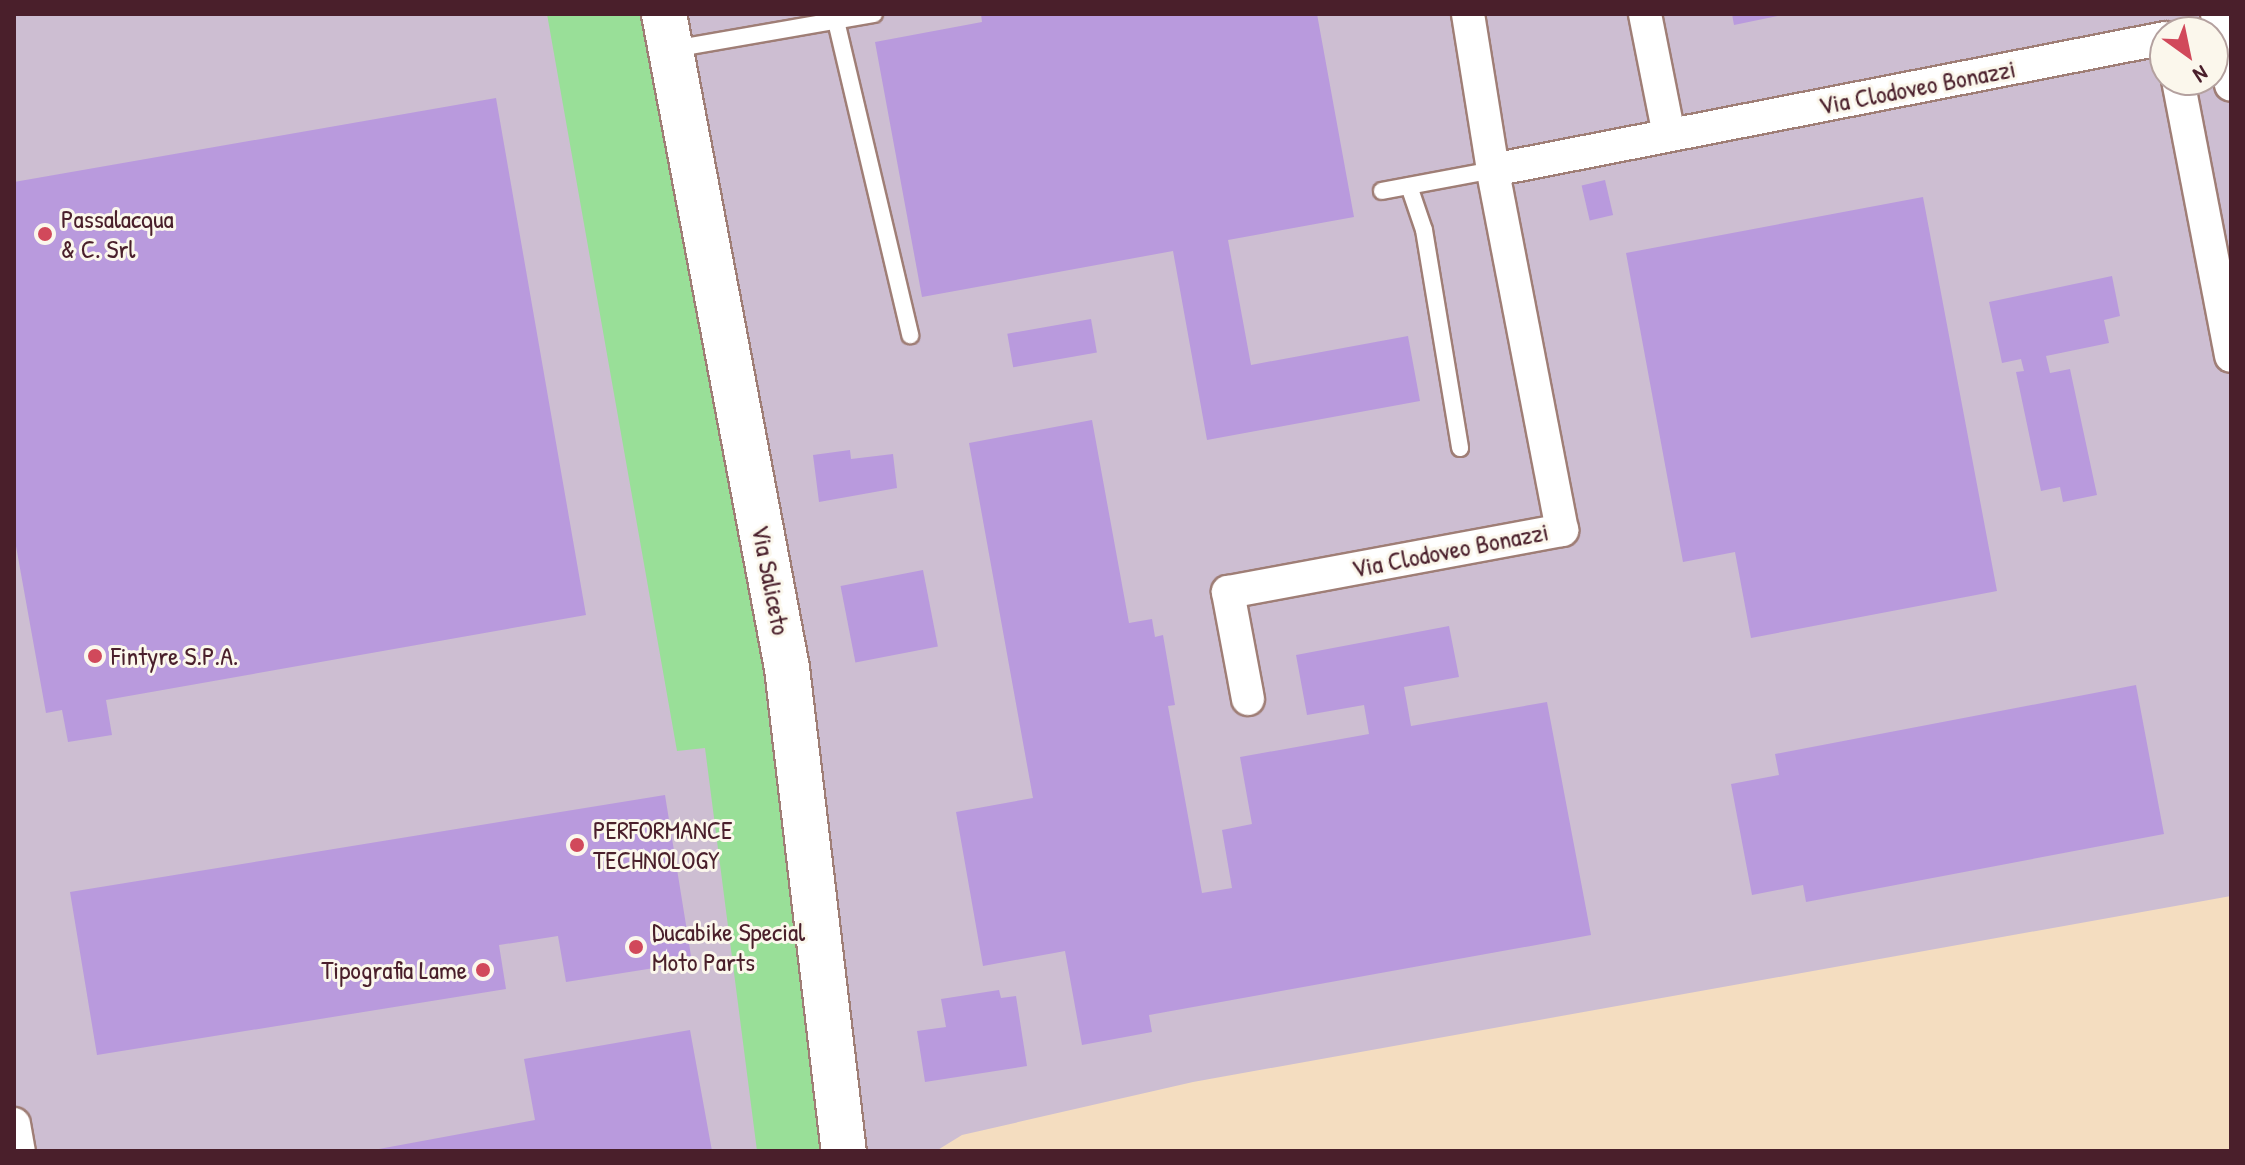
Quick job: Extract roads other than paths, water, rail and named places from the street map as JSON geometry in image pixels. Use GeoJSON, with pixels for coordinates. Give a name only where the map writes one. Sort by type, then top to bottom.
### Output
{"type":"FeatureCollection","features":[{"type":"Feature","properties":{"kind":"main road","name":"Via Saliceto"},"geometry":{"type":"LineString","coordinates":[[668,32],[787,668],[844,1151]]}},
{"type":"Feature","properties":{"kind":"street","name":"Via Clodoveo Bonazzi"},"geometry":{"type":"LineString","coordinates":[[1248,699],[1228,592],[1562,530],[1493,170],[1468,14]]}},
{"type":"Feature","properties":{"kind":"street"},"geometry":{"type":"LineString","coordinates":[[1645,14],[1669,135]]}},
{"type":"Feature","properties":{"kind":"street","name":"Via Clodoveo Bonazzi"},"geometry":{"type":"LineString","coordinates":[[1493,170],[2149,41]]}},
{"type":"Feature","properties":{"kind":"street"},"geometry":{"type":"LineString","coordinates":[[2181,96],[2231,356]]}},
{"type":"Feature","properties":{"kind":"street"},"geometry":{"type":"LineString","coordinates":[[14,1124],[19,1151]]}},
{"type":"Feature","properties":{"kind":"lane"},"geometry":{"type":"LineString","coordinates":[[668,32],[836,21],[874,14]]}},
{"type":"Feature","properties":{"kind":"lane"},"geometry":{"type":"LineString","coordinates":[[836,21],[910,335]]}},
{"type":"Feature","properties":{"kind":"lane"},"geometry":{"type":"LineString","coordinates":[[1382,191],[1493,170]]}},
{"type":"Feature","properties":{"kind":"lane"},"geometry":{"type":"LineString","coordinates":[[1409,186],[1424,230],[1460,448]]}},
{"type":"Feature","properties":{"kind":"place","name":"Passalacqua & C. Srl"},"geometry":{"type":"Point","coordinates":[45,234]}},
{"type":"Feature","properties":{"kind":"place","name":"Fintyre S.P.A."},"geometry":{"type":"Point","coordinates":[95,656]}},
{"type":"Feature","properties":{"kind":"place","name":"PERFORMANCE TECHNOLOGY"},"geometry":{"type":"Point","coordinates":[577,845]}},
{"type":"Feature","properties":{"kind":"place","name":"Ducabike Special Moto Parts"},"geometry":{"type":"Point","coordinates":[636,947]}},
{"type":"Feature","properties":{"kind":"place","name":"Tipografia Lame"},"geometry":{"type":"Point","coordinates":[483,970]}}]}
